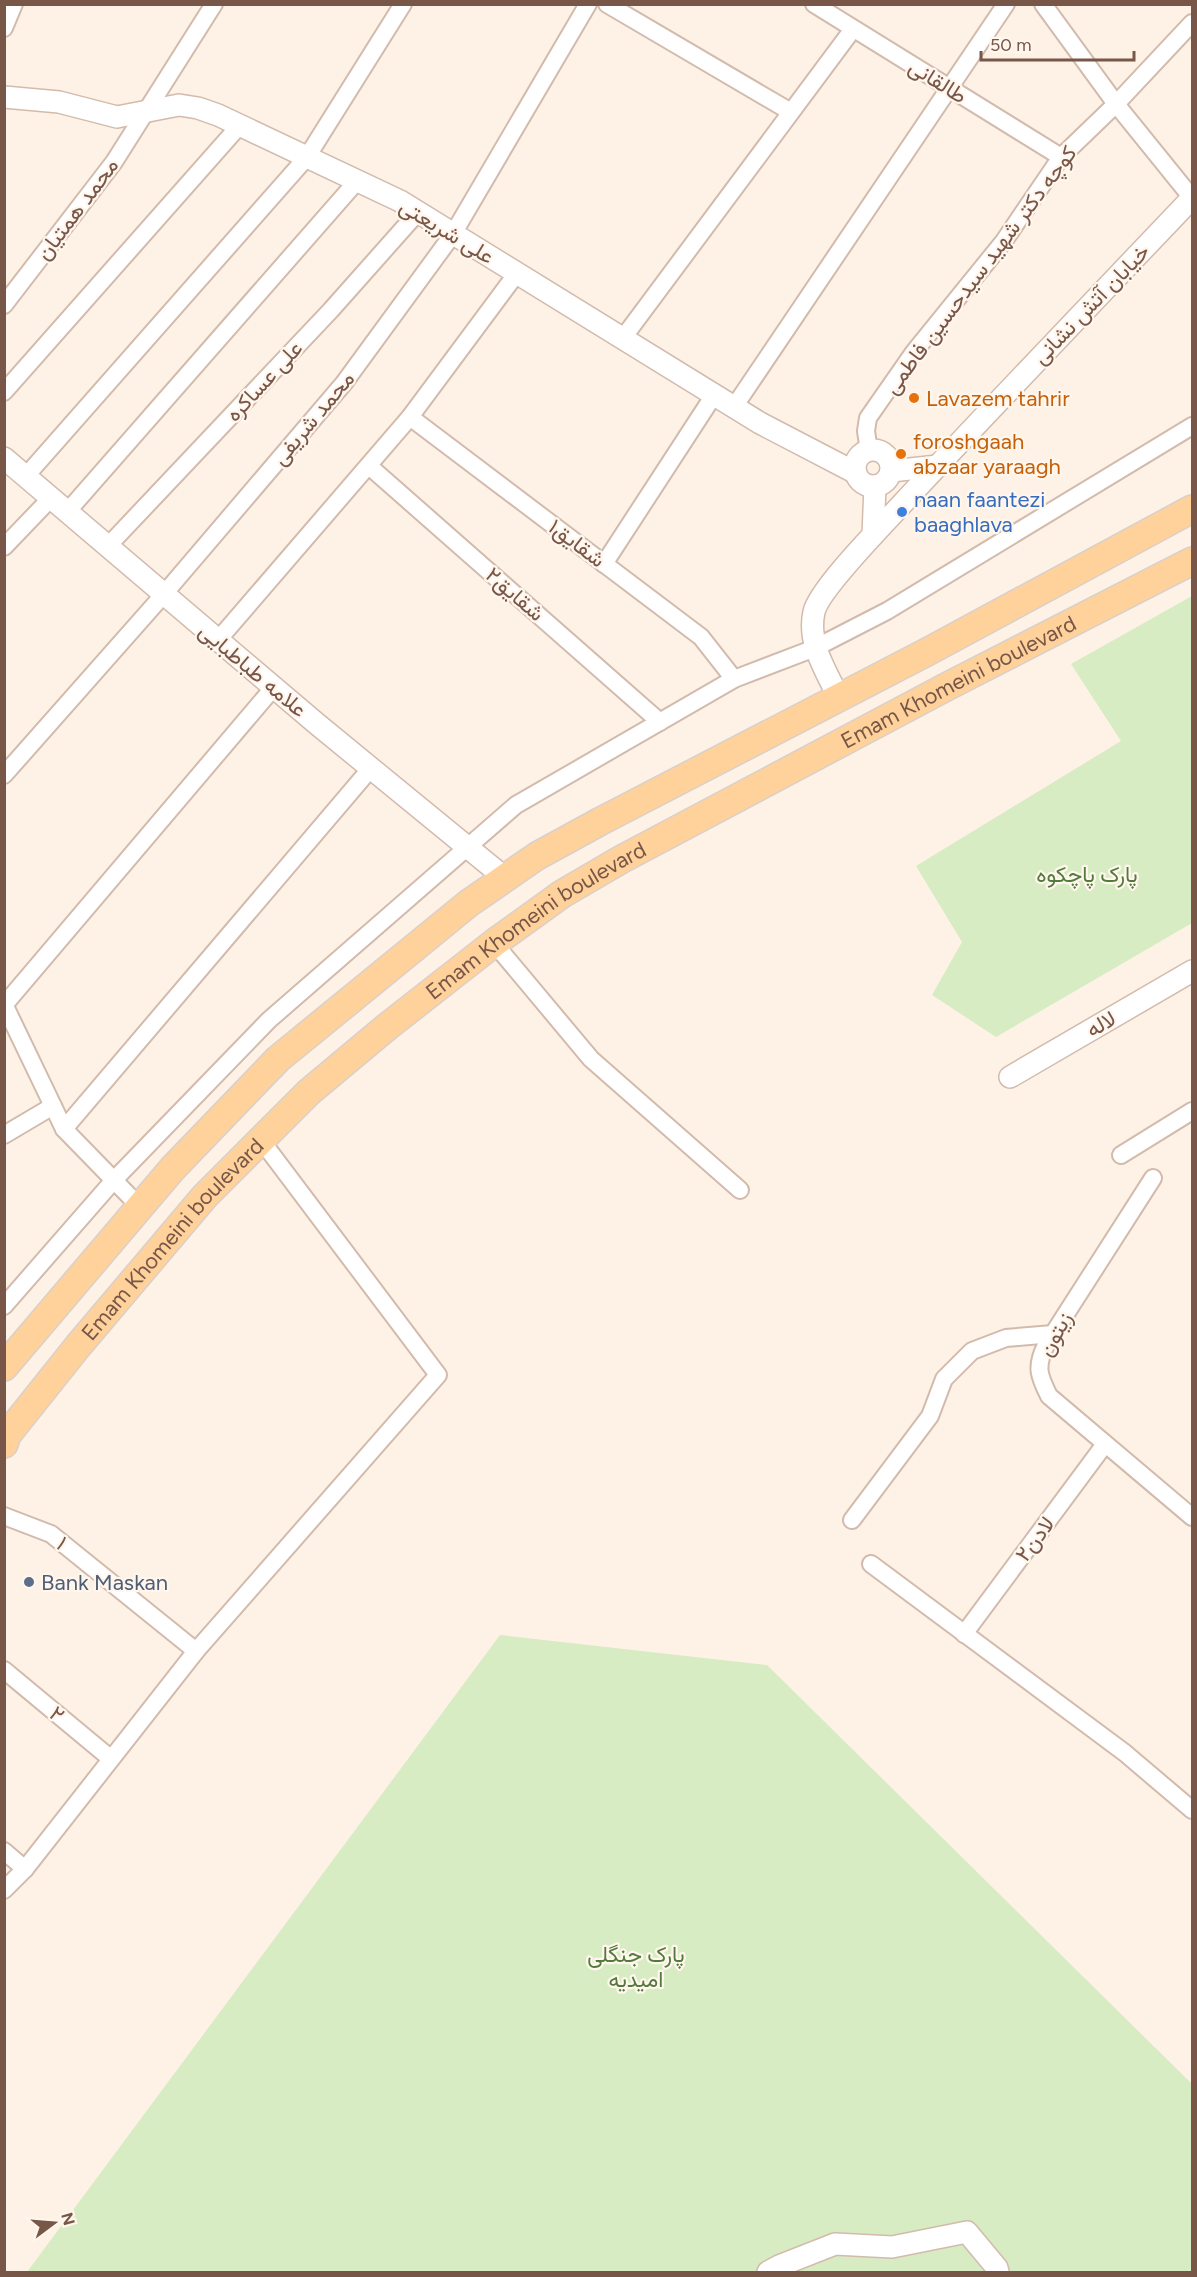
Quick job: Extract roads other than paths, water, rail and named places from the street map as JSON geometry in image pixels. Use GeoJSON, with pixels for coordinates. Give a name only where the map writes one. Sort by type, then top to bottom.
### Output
{"type":"FeatureCollection","features":[{"type":"Feature","properties":{"kind":"main road","name":"Emam Khomeini boulevard"},"geometry":{"type":"LineString","coordinates":[[7,1364],[173,1168],[278,1059],[470,903],[537,856],[601,821],[838,698],[1192,509]]}},
{"type":"Feature","properties":{"kind":"main road","name":"Emam Khomeini boulevard"},"geometry":{"type":"LineString","coordinates":[[4,1443],[7,1435],[42,1390],[206,1196],[309,1092],[494,943],[562,894],[622,859],[1192,561]]}},
{"type":"Feature","properties":{"kind":"main road"},"geometry":{"type":"LineString","coordinates":[[838,698],[857,735]]}},
{"type":"Feature","properties":{"kind":"main road"},"geometry":{"type":"LineString","coordinates":[[7,1364],[11,1378],[24,1392],[42,1390]]}},
{"type":"Feature","properties":{"kind":"street"},"geometry":{"type":"LineString","coordinates":[[4,28],[14,4]]}},
{"type":"Feature","properties":{"kind":"street","name":"محمد همتیان"},"geometry":{"type":"LineString","coordinates":[[4,305],[114,162],[213,4]]}},
{"type":"Feature","properties":{"kind":"street"},"geometry":{"type":"LineString","coordinates":[[26,477],[307,157],[403,4]]}},
{"type":"Feature","properties":{"kind":"street","name":"محمد شریفی"},"geometry":{"type":"LineString","coordinates":[[4,775],[164,594],[344,383],[453,234],[588,4]]}},
{"type":"Feature","properties":{"kind":"street"},"geometry":{"type":"LineString","coordinates":[[607,4],[791,112]]}},
{"type":"Feature","properties":{"kind":"street","name":"طالقانی"},"geometry":{"type":"LineString","coordinates":[[814,4],[1061,157]]}},
{"type":"Feature","properties":{"kind":"street"},"geometry":{"type":"LineString","coordinates":[[734,407],[1006,4]]}},
{"type":"Feature","properties":{"kind":"street"},"geometry":{"type":"LineString","coordinates":[[1043,4],[1116,104],[1192,198]]}},
{"type":"Feature","properties":{"kind":"street","name":"کوچه دکتر شهید سیدحسین فاطمی"},"geometry":{"type":"LineString","coordinates":[[869,451],[866,430],[868,418],[914,352],[1004,241],[1061,157],[1116,104],[1192,23]]}},
{"type":"Feature","properties":{"kind":"street"},"geometry":{"type":"LineString","coordinates":[[623,338],[853,29]]}},
{"type":"Feature","properties":{"kind":"street","name":"علی شریعتی"},"geometry":{"type":"LineString","coordinates":[[4,97],[59,102],[117,117],[179,105],[198,108],[240,125],[400,201],[734,407],[856,473]]}},
{"type":"Feature","properties":{"kind":"street"},"geometry":{"type":"LineString","coordinates":[[4,392],[240,125]]}},
{"type":"Feature","properties":{"kind":"street"},"geometry":{"type":"LineString","coordinates":[[67,512],[357,181]]}},
{"type":"Feature","properties":{"kind":"street","name":"خیابان آتش نشانی"},"geometry":{"type":"LineString","coordinates":[[838,698],[815,648],[812,632],[814,612],[819,598],[873,535],[1192,198]]}},
{"type":"Feature","properties":{"kind":"street","name":"علی عساکره"},"geometry":{"type":"LineString","coordinates":[[108,546],[331,310],[418,212]]}},
{"type":"Feature","properties":{"kind":"street"},"geometry":{"type":"LineString","coordinates":[[218,640],[410,417],[517,273]]}},
{"type":"Feature","properties":{"kind":"street"},"geometry":{"type":"LineString","coordinates":[[604,564],[714,395]]}},
{"type":"Feature","properties":{"kind":"street","name":"شقایق۱"},"geometry":{"type":"LineString","coordinates":[[410,417],[701,637],[734,679]]}},
{"type":"Feature","properties":{"kind":"street"},"geometry":{"type":"LineString","coordinates":[[4,1306],[114,1180],[269,1020],[516,805],[734,679],[815,648],[887,611],[1192,426]]}},
{"type":"Feature","properties":{"kind":"street"},"geometry":{"type":"LineString","coordinates":[[875,450],[886,455],[891,471],[885,482],[875,486],[863,483],[855,468],[859,457],[875,450]]}},
{"type":"Feature","properties":{"kind":"street","name":"علامه طباطبایی"},"geometry":{"type":"LineString","coordinates":[[4,458],[274,687],[505,878]]}},
{"type":"Feature","properties":{"kind":"street","name":"شقایق۲"},"geometry":{"type":"LineString","coordinates":[[369,466],[660,722]]}},
{"type":"Feature","properties":{"kind":"street"},"geometry":{"type":"LineString","coordinates":[[891,471],[938,466]]}},
{"type":"Feature","properties":{"kind":"street"},"geometry":{"type":"LineString","coordinates":[[873,535],[875,486]]}},
{"type":"Feature","properties":{"kind":"street"},"geometry":{"type":"LineString","coordinates":[[4,547],[51,498]]}},
{"type":"Feature","properties":{"kind":"street"},"geometry":{"type":"LineString","coordinates":[[140,1207],[64,1129],[4,1004],[274,687]]}},
{"type":"Feature","properties":{"kind":"street"},"geometry":{"type":"LineString","coordinates":[[64,1129],[371,768]]}},
{"type":"Feature","properties":{"kind":"street"},"geometry":{"type":"LineString","coordinates":[[494,943],[591,1059],[740,1190]]}},
{"type":"Feature","properties":{"kind":"street","name":"لاله"},"geometry":{"type":"LineString","coordinates":[[1010,1077],[1192,971]]}},
{"type":"Feature","properties":{"kind":"street"},"geometry":{"type":"LineString","coordinates":[[4,1135],[53,1106]]}},
{"type":"Feature","properties":{"kind":"street"},"geometry":{"type":"LineString","coordinates":[[1120,1155],[1192,1111]]}},
{"type":"Feature","properties":{"kind":"street"},"geometry":{"type":"LineString","coordinates":[[4,1890],[25,1869],[196,1651],[438,1375],[261,1140]]}},
{"type":"Feature","properties":{"kind":"street","name":"زیتون"},"geometry":{"type":"LineString","coordinates":[[1153,1178],[1038,1360],[1040,1378],[1049,1396],[1192,1516]]}},
{"type":"Feature","properties":{"kind":"street"},"geometry":{"type":"LineString","coordinates":[[852,1520],[930,1416],[944,1379],[972,1351],[1006,1338],[1053,1334]]}},
{"type":"Feature","properties":{"kind":"street","name":"لادن۲"},"geometry":{"type":"LineString","coordinates":[[964,1634],[1105,1444]]}},
{"type":"Feature","properties":{"kind":"street","name":"۱"},"geometry":{"type":"LineString","coordinates":[[4,1516],[51,1534],[196,1651]]}},
{"type":"Feature","properties":{"kind":"street"},"geometry":{"type":"LineString","coordinates":[[871,1564],[1125,1753],[1192,1810]]}},
{"type":"Feature","properties":{"kind":"street","name":"۲"},"geometry":{"type":"LineString","coordinates":[[4,1670],[110,1758]]}},
{"type":"Feature","properties":{"kind":"street"},"geometry":{"type":"LineString","coordinates":[[4,1851],[25,1869]]}},
{"type":"Feature","properties":{"kind":"street"},"geometry":{"type":"LineString","coordinates":[[768,2272],[835,2244],[892,2247],[967,2232],[998,2272]]}},
{"type":"Feature","properties":{"kind":"place","name":"Lavazem tahrir"},"geometry":{"type":"Point","coordinates":[914,398]}},
{"type":"Feature","properties":{"kind":"place","name":"foroshgaah abzaar yaraagh"},"geometry":{"type":"Point","coordinates":[901,454]}},
{"type":"Feature","properties":{"kind":"place","name":"naan faantezi baaghlava"},"geometry":{"type":"Point","coordinates":[902,512]}},
{"type":"Feature","properties":{"kind":"place","name":"Bank Maskan"},"geometry":{"type":"Point","coordinates":[29,1582]}},
{"type":"Feature","properties":{"kind":"park label","name":"پارک پاچکوه"},"geometry":{"type":"Point","coordinates":[1087,874]}},
{"type":"Feature","properties":{"kind":"park label","name":"پارک جنگلی امیدیه"},"geometry":{"type":"Point","coordinates":[636,1967]}}]}
